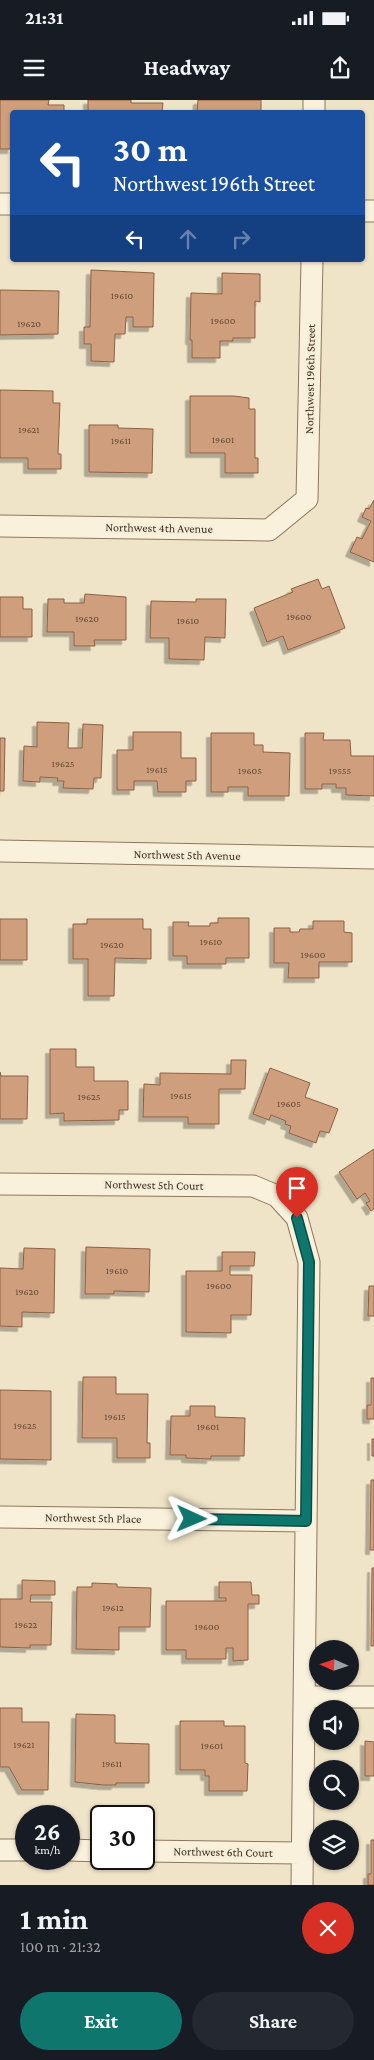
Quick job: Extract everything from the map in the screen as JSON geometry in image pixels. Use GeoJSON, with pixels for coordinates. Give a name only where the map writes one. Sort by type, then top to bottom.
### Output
{"type":"FeatureCollection","features":[{"type":"Feature","properties":{"kind":"street","name":"Northwest 196th Street"},"geometry":{"type":"LineString","coordinates":[[307,499],[312,262]]}},
{"type":"Feature","properties":{"kind":"street","name":"Northwest 4th Avenue"},"geometry":{"type":"LineString","coordinates":[[0,526],[269,530],[307,499]]}},
{"type":"Feature","properties":{"kind":"street","name":"Northwest 5th Avenue"},"geometry":{"type":"LineString","coordinates":[[0,851],[374,858]]}},
{"type":"Feature","properties":{"kind":"street","name":"Northwest 5th Court"},"geometry":{"type":"LineString","coordinates":[[0,1184],[254,1186],[277,1196],[297,1218],[309,1262],[306,1521]]}},
{"type":"Feature","properties":{"kind":"street","name":"Northwest 5th Place"},"geometry":{"type":"LineString","coordinates":[[0,1517],[306,1521]]}},
{"type":"Feature","properties":{"kind":"street"},"geometry":{"type":"LineString","coordinates":[[302,1885],[306,1521]]}},
{"type":"Feature","properties":{"kind":"street"},"geometry":{"type":"LineString","coordinates":[[305,1697],[374,1697]]}},
{"type":"Feature","properties":{"kind":"street"},"geometry":{"type":"LineString","coordinates":[[0,1850],[15,1850]]}},
{"type":"Feature","properties":{"kind":"street","name":"Northwest 6th Court"},"geometry":{"type":"LineString","coordinates":[[155,1851],[302,1853]]}},
{"type":"Feature","properties":{"kind":"building"},"geometry":{"type":"Polygon","coordinates":[[[0,100],[49,100],[48,105],[64,105],[64,110],[10,110],[10,149],[0,149],[0,100]]]}},
{"type":"Feature","properties":{"kind":"building"},"geometry":{"type":"Polygon","coordinates":[[[88,100],[131,100],[131,103],[163,103],[162,110],[88,110],[88,100]]]}},
{"type":"Feature","properties":{"kind":"building"},"geometry":{"type":"Polygon","coordinates":[[[198,100],[261,100],[261,110],[197,110],[198,100]]]}},
{"type":"Feature","properties":{"kind":"building"},"geometry":{"type":"Polygon","coordinates":[[[91,270],[154,273],[153,327],[133,327],[133,317],[126,317],[125,334],[115,334],[114,362],[91,361],[91,344],[84,344],[84,327],[90,327],[91,270]]]}},
{"type":"Feature","properties":{"kind":"building"},"geometry":{"type":"Polygon","coordinates":[[[222,273],[260,274],[260,302],[255,301],[255,338],[233,338],[233,341],[220,341],[220,358],[192,358],[192,340],[190,340],[191,293],[222,294],[222,273]]]}},
{"type":"Feature","properties":{"kind":"building"},"geometry":{"type":"Polygon","coordinates":[[[0,290],[59,291],[58,334],[0,335],[0,290]]]}},
{"type":"Feature","properties":{"kind":"building"},"geometry":{"type":"Polygon","coordinates":[[[0,390],[53,391],[53,403],[60,403],[58,454],[61,454],[61,469],[28,469],[28,458],[0,458],[0,390]]]}},
{"type":"Feature","properties":{"kind":"building"},"geometry":{"type":"Polygon","coordinates":[[[190,396],[249,398],[249,409],[255,409],[255,458],[258,458],[258,473],[225,473],[225,453],[190,453],[190,396]]]}},
{"type":"Feature","properties":{"kind":"building"},"geometry":{"type":"Polygon","coordinates":[[[89,425],[118,425],[118,428],[153,429],[152,473],[89,472],[89,425]]]}},
{"type":"Feature","properties":{"kind":"building"},"geometry":{"type":"Polygon","coordinates":[[[374,500],[374,562],[350,552],[357,537],[362,539],[371,521],[362,517],[366,508],[369,509],[374,500]]]}},
{"type":"Feature","properties":{"kind":"building"},"geometry":{"type":"Polygon","coordinates":[[[318,579],[322,589],[329,586],[345,628],[288,650],[283,636],[267,642],[254,608],[293,592],[291,589],[318,579]]]}},
{"type":"Feature","properties":{"kind":"building"},"geometry":{"type":"Polygon","coordinates":[[[85,594],[126,597],[126,640],[94,640],[95,646],[74,646],[74,632],[47,632],[48,599],[64,599],[64,603],[84,603],[85,594]]]}},
{"type":"Feature","properties":{"kind":"building"},"geometry":{"type":"Polygon","coordinates":[[[0,597],[23,597],[23,609],[32,609],[32,637],[0,637],[0,597]]]}},
{"type":"Feature","properties":{"kind":"building"},"geometry":{"type":"Polygon","coordinates":[[[196,599],[226,599],[225,638],[205,637],[204,660],[169,659],[169,638],[150,638],[151,601],[196,602],[196,599]]]}},
{"type":"Feature","properties":{"kind":"building"},"geometry":{"type":"Polygon","coordinates":[[[37,722],[69,723],[68,748],[82,748],[83,724],[103,725],[101,778],[94,778],[93,789],[63,788],[64,781],[57,781],[58,778],[40,777],[40,782],[23,781],[24,746],[37,747],[37,722]]]}},
{"type":"Feature","properties":{"kind":"building"},"geometry":{"type":"Polygon","coordinates":[[[133,732],[181,732],[181,758],[196,758],[196,781],[186,781],[186,792],[158,792],[157,781],[134,781],[134,790],[117,790],[117,750],[133,750],[133,732]]]}},
{"type":"Feature","properties":{"kind":"building"},"geometry":{"type":"Polygon","coordinates":[[[211,733],[254,733],[254,745],[263,745],[263,752],[290,753],[289,796],[248,796],[248,787],[228,787],[228,792],[211,792],[211,733]]]}},
{"type":"Feature","properties":{"kind":"building"},"geometry":{"type":"Polygon","coordinates":[[[305,733],[324,733],[323,740],[350,740],[351,756],[374,756],[374,796],[346,795],[346,788],[336,788],[336,784],[322,784],[322,789],[305,789],[305,733]]]}},
{"type":"Feature","properties":{"kind":"building"},"geometry":{"type":"Polygon","coordinates":[[[0,738],[5,738],[4,791],[0,791],[0,738]]]}},
{"type":"Feature","properties":{"kind":"building"},"geometry":{"type":"Polygon","coordinates":[[[218,918],[249,918],[249,958],[226,958],[226,964],[187,964],[187,956],[173,956],[173,922],[189,922],[188,926],[210,926],[210,923],[218,923],[218,918]]]}},
{"type":"Feature","properties":{"kind":"building"},"geometry":{"type":"Polygon","coordinates":[[[0,919],[27,919],[27,960],[0,960],[0,919]]]}},
{"type":"Feature","properties":{"kind":"building"},"geometry":{"type":"Polygon","coordinates":[[[87,919],[143,919],[143,929],[151,929],[151,959],[115,958],[114,996],[88,996],[88,959],[73,959],[73,924],[87,924],[87,919]]]}},
{"type":"Feature","properties":{"kind":"building"},"geometry":{"type":"Polygon","coordinates":[[[313,921],[344,921],[344,932],[352,933],[352,962],[319,962],[319,978],[288,978],[289,963],[274,963],[274,928],[290,928],[290,932],[299,932],[300,929],[313,929],[313,921]]]}},
{"type":"Feature","properties":{"kind":"building"},"geometry":{"type":"Polygon","coordinates":[[[50,1049],[76,1049],[76,1067],[94,1067],[94,1081],[128,1081],[128,1110],[119,1110],[119,1120],[64,1121],[64,1113],[50,1114],[50,1049]]]}},
{"type":"Feature","properties":{"kind":"building"},"geometry":{"type":"Polygon","coordinates":[[[231,1060],[246,1060],[245,1089],[219,1089],[219,1124],[188,1124],[188,1117],[143,1117],[144,1084],[160,1085],[160,1073],[231,1074],[231,1060]]]}},
{"type":"Feature","properties":{"kind":"building"},"geometry":{"type":"Polygon","coordinates":[[[270,1068],[310,1083],[305,1097],[338,1109],[329,1133],[320,1131],[316,1143],[289,1133],[291,1126],[285,1124],[286,1121],[271,1115],[269,1120],[253,1114],[270,1068]]]}},
{"type":"Feature","properties":{"kind":"building"},"geometry":{"type":"Polygon","coordinates":[[[0,1072],[1,1076],[28,1076],[27,1119],[0,1119],[0,1072]]]}},
{"type":"Feature","properties":{"kind":"building"},"geometry":{"type":"Polygon","coordinates":[[[374,1149],[374,1209],[371,1211],[366,1203],[370,1201],[365,1193],[357,1199],[339,1172],[374,1149]]]}},
{"type":"Feature","properties":{"kind":"building"},"geometry":{"type":"Polygon","coordinates":[[[86,1247],[150,1249],[149,1292],[114,1291],[114,1294],[85,1294],[86,1247]]]}},
{"type":"Feature","properties":{"kind":"building"},"geometry":{"type":"Polygon","coordinates":[[[24,1248],[55,1249],[54,1313],[22,1312],[22,1327],[0,1326],[0,1268],[23,1269],[24,1248]]]}},
{"type":"Feature","properties":{"kind":"building"},"geometry":{"type":"Polygon","coordinates":[[[222,1252],[255,1252],[254,1266],[230,1266],[230,1275],[252,1275],[251,1315],[231,1315],[231,1333],[186,1332],[186,1271],[222,1271],[222,1252]]]}},
{"type":"Feature","properties":{"kind":"building"},"geometry":{"type":"Polygon","coordinates":[[[369,1286],[374,1286],[374,1316],[368,1316],[369,1286]]]}},
{"type":"Feature","properties":{"kind":"building"},"geometry":{"type":"Polygon","coordinates":[[[83,1377],[116,1377],[116,1394],[148,1394],[147,1443],[150,1443],[150,1458],[117,1458],[117,1438],[82,1438],[83,1377]]]}},
{"type":"Feature","properties":{"kind":"building"},"geometry":{"type":"Polygon","coordinates":[[[371,1378],[374,1378],[374,1419],[367,1419],[367,1405],[371,1405],[371,1378]]]}},
{"type":"Feature","properties":{"kind":"building"},"geometry":{"type":"Polygon","coordinates":[[[0,1390],[51,1391],[51,1460],[0,1459],[0,1390]]]}},
{"type":"Feature","properties":{"kind":"building"},"geometry":{"type":"Polygon","coordinates":[[[190,1406],[215,1406],[215,1417],[245,1418],[244,1456],[211,1456],[211,1459],[186,1458],[186,1455],[170,1455],[171,1416],[190,1416],[190,1406]]]}},
{"type":"Feature","properties":{"kind":"building"},"geometry":{"type":"Polygon","coordinates":[[[372,1439],[374,1439],[374,1456],[372,1456],[372,1439]]]}},
{"type":"Feature","properties":{"kind":"building"},"geometry":{"type":"Polygon","coordinates":[[[371,1480],[374,1480],[374,1550],[370,1550],[371,1480]]]}},
{"type":"Feature","properties":{"kind":"building"},"geometry":{"type":"Polygon","coordinates":[[[372,1568],[374,1568],[374,1646],[371,1646],[372,1568]]]}},
{"type":"Feature","properties":{"kind":"building"},"geometry":{"type":"Polygon","coordinates":[[[22,1580],[55,1581],[55,1595],[31,1595],[30,1602],[52,1602],[51,1645],[30,1645],[30,1648],[0,1647],[0,1599],[22,1599],[22,1580]]]}},
{"type":"Feature","properties":{"kind":"building"},"geometry":{"type":"Polygon","coordinates":[[[219,1582],[251,1582],[252,1595],[259,1595],[259,1604],[248,1604],[248,1660],[233,1661],[233,1648],[226,1648],[226,1659],[186,1659],[186,1650],[166,1650],[166,1601],[226,1601],[226,1598],[219,1598],[219,1582]]]}},
{"type":"Feature","properties":{"kind":"building"},"geometry":{"type":"Polygon","coordinates":[[[92,1583],[117,1584],[117,1587],[151,1588],[150,1627],[119,1627],[119,1650],[76,1649],[77,1587],[92,1587],[92,1583]]]}},
{"type":"Feature","properties":{"kind":"building"},"geometry":{"type":"Polygon","coordinates":[[[0,1708],[22,1708],[22,1722],[49,1722],[48,1790],[22,1790],[9,1767],[0,1767],[0,1708]]]}},
{"type":"Feature","properties":{"kind":"building"},"geometry":{"type":"Polygon","coordinates":[[[76,1714],[115,1715],[115,1743],[149,1744],[149,1783],[103,1785],[75,1782],[76,1714]]]}},
{"type":"Feature","properties":{"kind":"building"},"geometry":{"type":"Polygon","coordinates":[[[180,1721],[224,1721],[224,1726],[245,1726],[245,1763],[248,1764],[247,1791],[209,1791],[209,1776],[205,1776],[205,1770],[180,1770],[180,1721]]]}},
{"type":"Feature","properties":{"kind":"building"},"geometry":{"type":"Polygon","coordinates":[[[365,1741],[374,1742],[374,1776],[365,1776],[365,1741]]]}},
{"type":"Feature","properties":{"kind":"building"},"geometry":{"type":"Polygon","coordinates":[[[371,1840],[374,1840],[374,1885],[368,1885],[368,1874],[371,1874],[371,1840]]]}},
{"type":"Feature","properties":{"kind":"route"},"geometry":{"type":"LineString","coordinates":[[192,1519],[306,1521],[309,1262],[297,1218]]}}]}
